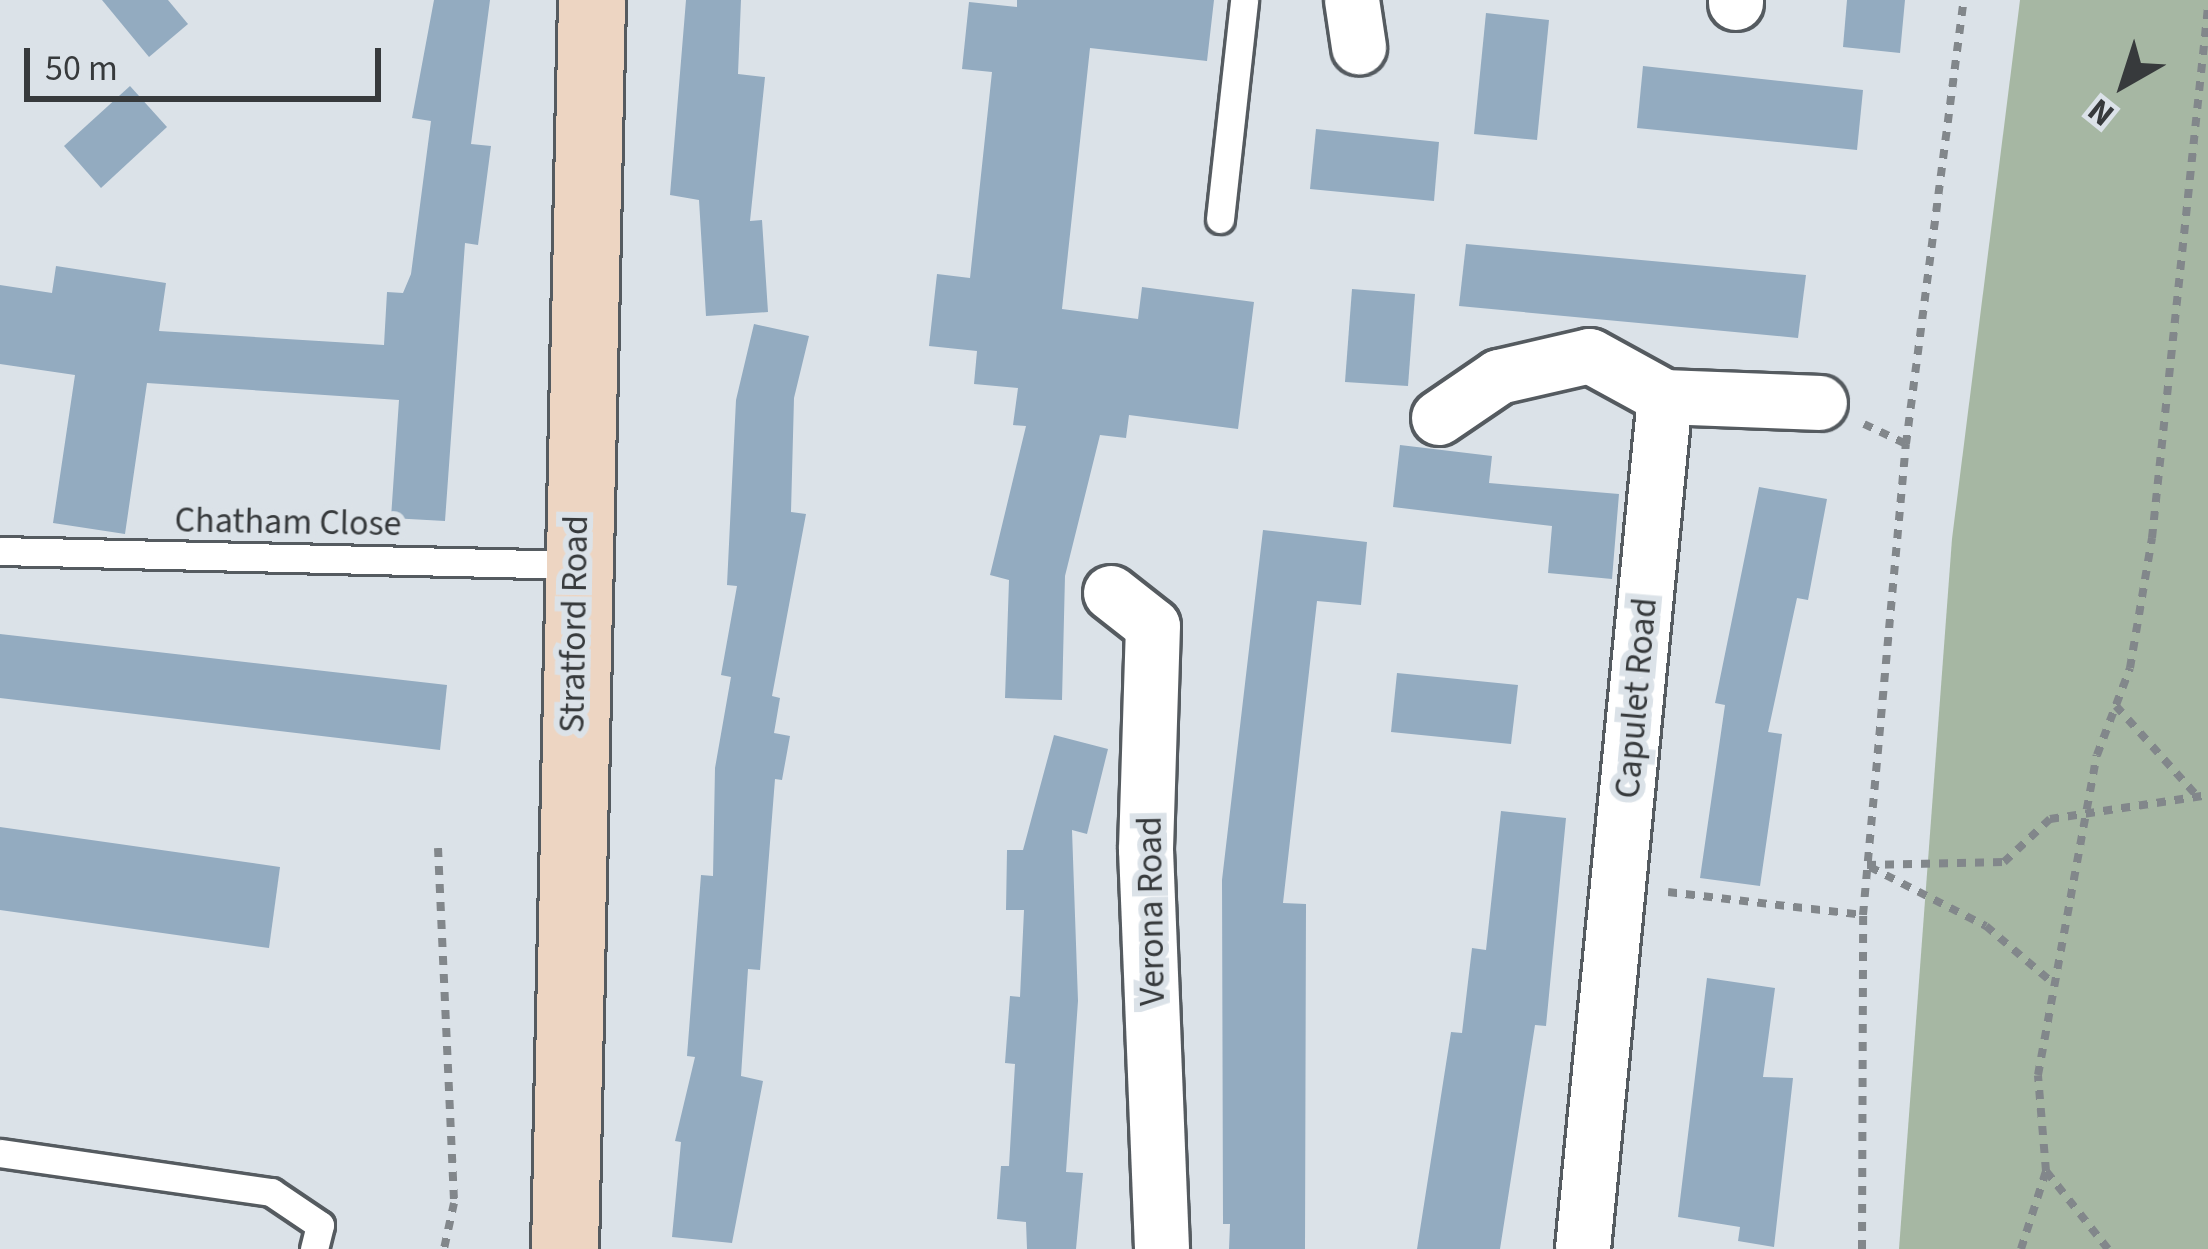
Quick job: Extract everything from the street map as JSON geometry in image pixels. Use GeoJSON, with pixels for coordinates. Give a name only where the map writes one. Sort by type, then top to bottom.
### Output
{"type":"FeatureCollection","features":[{"type":"Feature","properties":{"kind":"street","name":"Stratford Road"},"geometry":{"type":"LineString","coordinates":[[565,1249],[574,565],[592,0]]}},
{"type":"Feature","properties":{"kind":"street"},"geometry":{"type":"LineString","coordinates":[[1439,418],[1499,376],[1591,356],[1665,398],[1820,403]]}},
{"type":"Feature","properties":{"kind":"street","name":"Capulet Road"},"geometry":{"type":"LineString","coordinates":[[1583,1249],[1665,398]]}},
{"type":"Feature","properties":{"kind":"street","name":"Verona Road"},"geometry":{"type":"LineString","coordinates":[[1112,593],[1153,626],[1146,850],[1162,1249]]}},
{"type":"Feature","properties":{"kind":"lane"},"geometry":{"type":"LineString","coordinates":[[1220,219],[1244,0]]}},
{"type":"Feature","properties":{"kind":"lane","name":"Chatham Close"},"geometry":{"type":"LineString","coordinates":[[0,551],[574,565]]}},
{"type":"Feature","properties":{"kind":"lane"},"geometry":{"type":"LineString","coordinates":[[0,1153],[271,1192],[320,1225],[314,1249]]}},
{"type":"Feature","properties":{"kind":"path"},"geometry":{"type":"LineString","coordinates":[[1862,1249],[1863,915],[1906,444],[1964,0]]}},
{"type":"Feature","properties":{"kind":"path"},"geometry":{"type":"LineString","coordinates":[[2021,1249],[2046,1171],[2038,1075],[2086,817],[2130,668],[2152,538],[2208,7]]}},
{"type":"Feature","properties":{"kind":"path"},"geometry":{"type":"LineString","coordinates":[[2116,706],[2203,796]]}},
{"type":"Feature","properties":{"kind":"path"},"geometry":{"type":"LineString","coordinates":[[1868,866],[2004,862],[2050,819],[2203,796]]}},
{"type":"Feature","properties":{"kind":"path"},"geometry":{"type":"LineString","coordinates":[[438,848],[454,1203],[444,1249]]}},
{"type":"Feature","properties":{"kind":"path"},"geometry":{"type":"LineString","coordinates":[[1868,866],[1986,926],[2055,985]]}},
{"type":"Feature","properties":{"kind":"path"},"geometry":{"type":"LineString","coordinates":[[1618,886],[1863,915]]}},
{"type":"Feature","properties":{"kind":"path"},"geometry":{"type":"LineString","coordinates":[[2046,1171],[2108,1249]]}},
{"type":"Feature","properties":{"kind":"green space"},"geometry":{"type":"Polygon","coordinates":[[[2020,0],[2208,0],[2208,1249],[1899,1249],[1952,539],[2020,0]]]}},
{"type":"Feature","properties":{"kind":"building"},"geometry":{"type":"Polygon","coordinates":[[[102,0],[168,0],[188,24],[149,57],[102,0]]]}},
{"type":"Feature","properties":{"kind":"building"},"geometry":{"type":"Polygon","coordinates":[[[434,0],[490,0],[471,144],[491,146],[478,245],[465,243],[445,521],[391,518],[399,400],[147,383],[125,534],[53,523],[75,375],[0,364],[0,285],[52,293],[56,266],[166,283],[159,331],[384,345],[387,292],[403,293],[411,274],[431,121],[412,118],[434,0]]]}},
{"type":"Feature","properties":{"kind":"building"},"geometry":{"type":"Polygon","coordinates":[[[686,0],[741,0],[738,74],[765,77],[750,221],[762,220],[768,312],[706,316],[699,200],[670,195],[686,0]]]}},
{"type":"Feature","properties":{"kind":"building"},"geometry":{"type":"Polygon","coordinates":[[[1017,0],[1214,0],[1207,61],[1090,48],[1062,309],[1138,319],[1142,287],[1254,302],[1238,429],[1129,415],[1126,438],[1100,435],[1065,576],[1062,700],[1005,698],[1009,580],[990,575],[1026,426],[1013,425],[1018,388],[974,384],[977,351],[929,346],[937,274],[970,278],[992,72],[962,69],[969,2],[1017,7],[1017,0]]]}},
{"type":"Feature","properties":{"kind":"building"},"geometry":{"type":"Polygon","coordinates":[[[1847,0],[1905,0],[1900,53],[1843,47],[1847,0]]]}},
{"type":"Feature","properties":{"kind":"building"},"geometry":{"type":"Polygon","coordinates":[[[1486,13],[1549,20],[1537,140],[1474,134],[1486,13]]]}},
{"type":"Feature","properties":{"kind":"building"},"geometry":{"type":"Polygon","coordinates":[[[1643,66],[1863,90],[1857,150],[1637,128],[1643,66]]]}},
{"type":"Feature","properties":{"kind":"building"},"geometry":{"type":"Polygon","coordinates":[[[130,86],[167,127],[101,188],[64,146],[130,86]]]}},
{"type":"Feature","properties":{"kind":"building"},"geometry":{"type":"Polygon","coordinates":[[[1316,129],[1439,142],[1434,201],[1310,189],[1316,129]]]}},
{"type":"Feature","properties":{"kind":"building"},"geometry":{"type":"Polygon","coordinates":[[[1466,244],[1806,275],[1798,338],[1459,306],[1466,244]]]}},
{"type":"Feature","properties":{"kind":"building"},"geometry":{"type":"Polygon","coordinates":[[[1352,289],[1415,294],[1408,386],[1345,382],[1352,289]]]}},
{"type":"Feature","properties":{"kind":"building"},"geometry":{"type":"Polygon","coordinates":[[[754,324],[809,336],[794,398],[791,512],[806,514],[772,696],[780,698],[774,733],[790,736],[782,780],[775,779],[760,970],[748,969],[741,1076],[763,1081],[732,1243],[672,1237],[681,1142],[675,1141],[695,1057],[687,1056],[701,875],[713,876],[715,768],[731,677],[721,675],[737,586],[727,585],[736,400],[754,324]]]}},
{"type":"Feature","properties":{"kind":"building"},"geometry":{"type":"Polygon","coordinates":[[[1400,445],[1492,456],[1489,483],[1619,494],[1612,579],[1548,573],[1552,526],[1393,507],[1400,445]]]}},
{"type":"Feature","properties":{"kind":"building"},"geometry":{"type":"Polygon","coordinates":[[[1759,487],[1827,499],[1808,600],[1797,598],[1768,732],[1782,734],[1760,886],[1700,878],[1725,705],[1715,703],[1759,487]]]}},
{"type":"Feature","properties":{"kind":"building"},"geometry":{"type":"Polygon","coordinates":[[[1263,530],[1367,542],[1361,605],[1317,601],[1283,903],[1306,904],[1305,1249],[1229,1249],[1230,1224],[1223,1224],[1222,880],[1263,530]]]}},
{"type":"Feature","properties":{"kind":"building"},"geometry":{"type":"Polygon","coordinates":[[[0,634],[447,685],[440,750],[0,698],[0,634]]]}},
{"type":"Feature","properties":{"kind":"building"},"geometry":{"type":"Polygon","coordinates":[[[1397,673],[1518,685],[1511,744],[1391,732],[1397,673]]]}},
{"type":"Feature","properties":{"kind":"building"},"geometry":{"type":"Polygon","coordinates":[[[1054,735],[1108,749],[1087,834],[1072,830],[1078,1001],[1066,1172],[1083,1173],[1076,1249],[1027,1249],[1026,1222],[997,1219],[1001,1166],[1009,1166],[1015,1064],[1005,1063],[1010,996],[1020,997],[1024,910],[1006,910],[1007,850],[1023,850],[1054,735]]]}},
{"type":"Feature","properties":{"kind":"building"},"geometry":{"type":"Polygon","coordinates":[[[1501,811],[1566,818],[1546,1026],[1535,1025],[1500,1249],[1417,1249],[1451,1032],[1462,1033],[1472,948],[1486,950],[1501,811]]]}},
{"type":"Feature","properties":{"kind":"building"},"geometry":{"type":"Polygon","coordinates":[[[0,827],[280,867],[269,948],[0,910],[0,827]]]}},
{"type":"Feature","properties":{"kind":"building"},"geometry":{"type":"Polygon","coordinates":[[[1707,978],[1775,988],[1763,1077],[1793,1078],[1774,1247],[1738,1241],[1740,1227],[1678,1217],[1707,978]]]}}]}
